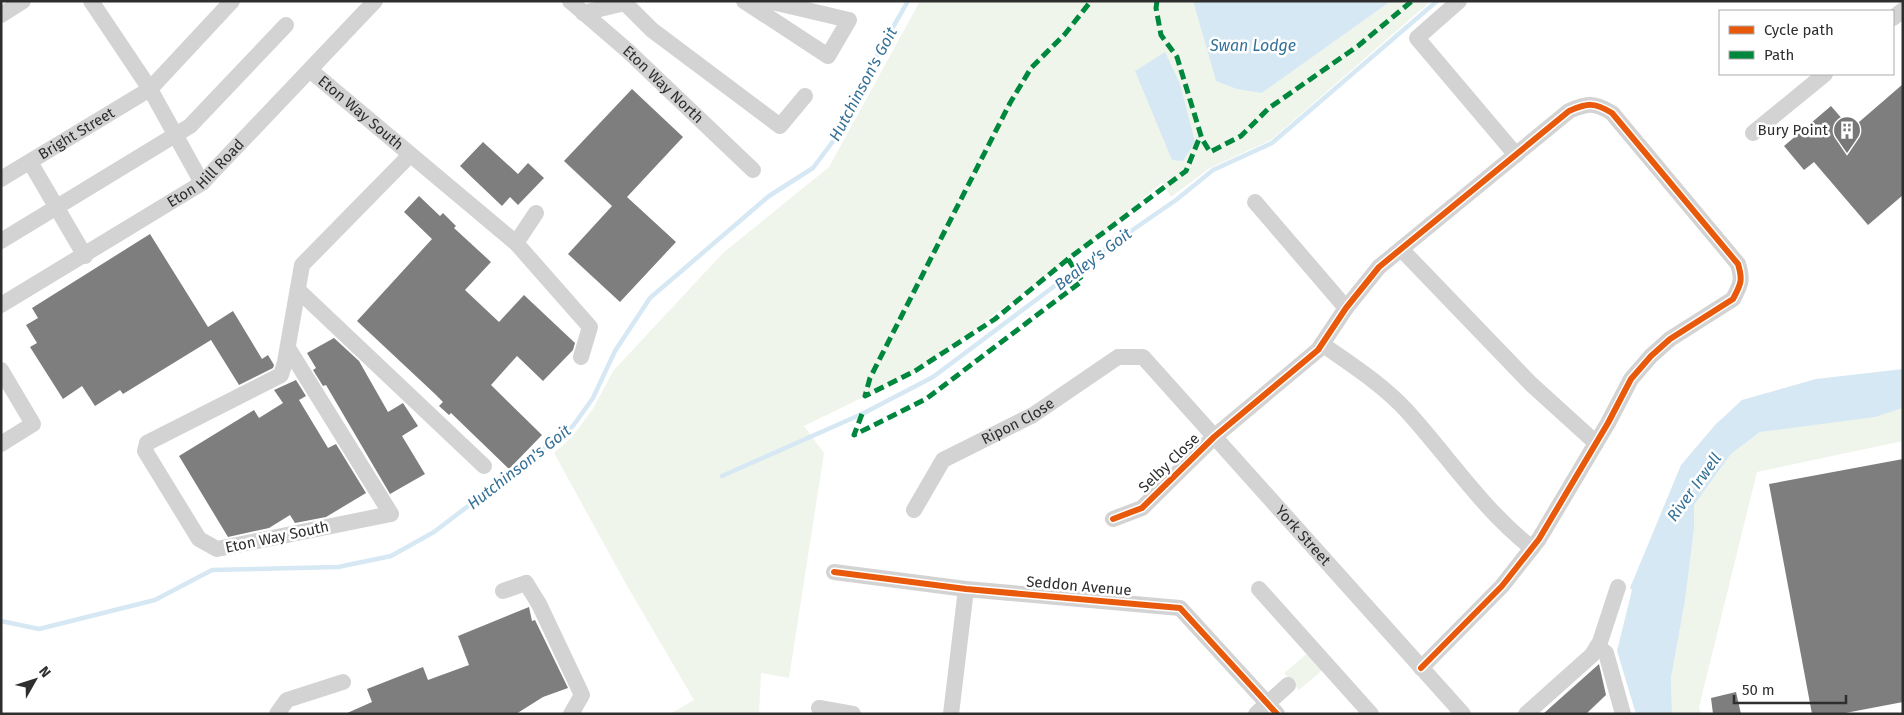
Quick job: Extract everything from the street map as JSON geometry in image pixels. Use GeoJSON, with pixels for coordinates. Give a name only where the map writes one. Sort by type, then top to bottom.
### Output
{"type":"FeatureCollection","features":[{"type":"Feature","properties":{"kind":"street"},"geometry":{"type":"LineString","coordinates":[[1,15],[23,1]]}},
{"type":"Feature","properties":{"kind":"street"},"geometry":{"type":"LineString","coordinates":[[91,1],[150,89],[202,182]]}},
{"type":"Feature","properties":{"kind":"street","name":"Bright Street"},"geometry":{"type":"LineString","coordinates":[[1,179],[150,89],[232,1]]}},
{"type":"Feature","properties":{"kind":"street","name":"Eton Hill Road"},"geometry":{"type":"LineString","coordinates":[[1,305],[85,256],[202,182],[311,71],[375,1]]}},
{"type":"Feature","properties":{"kind":"street","name":"Eton Way North"},"geometry":{"type":"LineString","coordinates":[[570,1],[628,51],[753,170]]}},
{"type":"Feature","properties":{"kind":"street"},"geometry":{"type":"LineString","coordinates":[[744,1],[828,56],[849,20],[768,1]]}},
{"type":"Feature","properties":{"kind":"street"},"geometry":{"type":"LineString","coordinates":[[1459,1],[1417,38],[1516,155]]}},
{"type":"Feature","properties":{"kind":"street"},"geometry":{"type":"LineString","coordinates":[[583,13],[625,2],[652,30],[780,126],[805,96]]}},
{"type":"Feature","properties":{"kind":"street"},"geometry":{"type":"LineString","coordinates":[[1,241],[190,126],[286,25]]}},
{"type":"Feature","properties":{"kind":"street","name":"Eton Way South"},"geometry":{"type":"LineString","coordinates":[[311,71],[516,244],[590,327],[580,357]]}},
{"type":"Feature","properties":{"kind":"street"},"geometry":{"type":"LineString","coordinates":[[1753,133],[1824,75]]}},
{"type":"Feature","properties":{"kind":"street","name":"Selby Close"},"geometry":{"type":"LineString","coordinates":[[1113,519],[1142,508],[1214,437],[1318,350],[1346,308],[1379,267],[1570,111],[1584,105],[1599,105],[1612,113],[1738,264],[1742,277],[1733,299],[1670,339],[1650,356],[1631,379],[1596,443],[1532,548],[1484,604],[1421,668]]}},
{"type":"Feature","properties":{"kind":"street","name":"Eton Way South"},"geometry":{"type":"LineString","coordinates":[[288,348],[391,514],[217,549],[199,538],[145,451],[147,444],[281,375],[288,348],[302,265],[410,155]]}},
{"type":"Feature","properties":{"kind":"street"},"geometry":{"type":"LineString","coordinates":[[30,162],[85,256]]}},
{"type":"Feature","properties":{"kind":"street"},"geometry":{"type":"LineString","coordinates":[[1256,202],[1346,308]]}},
{"type":"Feature","properties":{"kind":"street"},"geometry":{"type":"LineString","coordinates":[[516,244],[536,213]]}},
{"type":"Feature","properties":{"kind":"street"},"geometry":{"type":"LineString","coordinates":[[1401,249],[1531,384],[1596,443]]}},
{"type":"Feature","properties":{"kind":"street"},"geometry":{"type":"LineString","coordinates":[[298,290],[484,466]]}},
{"type":"Feature","properties":{"kind":"street"},"geometry":{"type":"LineString","coordinates":[[1322,344],[1361,372],[1404,408],[1446,455],[1490,511],[1507,529],[1532,548]]}},
{"type":"Feature","properties":{"kind":"street","name":"Ripon Close"},"geometry":{"type":"LineString","coordinates":[[914,510],[943,460],[1034,415],[1118,357],[1143,357]]}},
{"type":"Feature","properties":{"kind":"street","name":"York Street"},"geometry":{"type":"LineString","coordinates":[[1143,357],[1463,714]]}},
{"type":"Feature","properties":{"kind":"street"},"geometry":{"type":"LineString","coordinates":[[1,444],[33,424],[2,371]]}},
{"type":"Feature","properties":{"kind":"street","name":"Seddon Avenue"},"geometry":{"type":"LineString","coordinates":[[834,572],[966,589],[1180,608],[1267,710]]}},
{"type":"Feature","properties":{"kind":"street"},"geometry":{"type":"LineString","coordinates":[[503,591],[526,583],[539,604],[582,695],[571,714]]}},
{"type":"Feature","properties":{"kind":"street"},"geometry":{"type":"LineString","coordinates":[[1526,714],[1592,655],[1597,647],[1618,588]]}},
{"type":"Feature","properties":{"kind":"street"},"geometry":{"type":"LineString","coordinates":[[951,714],[966,589]]}},
{"type":"Feature","properties":{"kind":"street"},"geometry":{"type":"LineString","coordinates":[[1259,589],[1371,714]]}},
{"type":"Feature","properties":{"kind":"street"},"geometry":{"type":"LineString","coordinates":[[1597,647],[1606,653],[1623,714]]}},
{"type":"Feature","properties":{"kind":"street"},"geometry":{"type":"LineString","coordinates":[[277,714],[287,700],[343,682]]}},
{"type":"Feature","properties":{"kind":"street"},"geometry":{"type":"LineString","coordinates":[[1267,710],[1288,685]]}},
{"type":"Feature","properties":{"kind":"street"},"geometry":{"type":"LineString","coordinates":[[819,708],[854,714]]}},
{"type":"Feature","properties":{"kind":"shaded area"},"geometry":{"type":"Polygon","coordinates":[[[920,1],[1193,1],[1216,81],[1262,93],[1391,1],[1431,1],[1271,140],[1210,168],[1171,197],[1162,182],[1101,235],[921,369],[804,426],[824,453],[789,678],[761,673],[759,714],[670,714],[694,700],[626,584],[554,453],[572,437],[594,407],[613,371],[723,253],[829,167],[920,1]]]}},
{"type":"Feature","properties":{"kind":"shaded area"},"geometry":{"type":"Polygon","coordinates":[[[1903,407],[1903,441],[1757,472],[1699,707],[1701,714],[1672,714],[1671,678],[1685,601],[1694,529],[1694,505],[1731,454],[1760,432],[1903,407]]]}},
{"type":"Feature","properties":{"kind":"shaded area"},"geometry":{"type":"Polygon","coordinates":[[[1310,651],[1325,668],[1299,690],[1284,673],[1310,651]]]}},
{"type":"Feature","properties":{"kind":"water","name":"Swan Lodge"},"geometry":{"type":"Polygon","coordinates":[[[1193,1],[1391,1],[1262,93],[1237,89],[1216,81],[1193,1]]]}},
{"type":"Feature","properties":{"kind":"water"},"geometry":{"type":"Polygon","coordinates":[[[1165,52],[1180,84],[1195,142],[1183,161],[1172,160],[1135,71],[1165,52]]]}},
{"type":"Feature","properties":{"kind":"water","name":"River Irwell"},"geometry":{"type":"Polygon","coordinates":[[[1903,369],[1903,408],[1875,417],[1760,432],[1731,454],[1694,505],[1694,529],[1685,601],[1671,678],[1672,714],[1636,714],[1617,651],[1632,590],[1630,588],[1681,465],[1715,425],[1742,400],[1816,379],[1903,369]]]}},
{"type":"Feature","properties":{"kind":"building","name":"Bury Point"},"geometry":{"type":"Polygon","coordinates":[[[1903,84],[1903,195],[1868,225],[1814,162],[1804,170],[1784,146],[1831,106],[1851,129],[1903,84]]]}},
{"type":"Feature","properties":{"kind":"building"},"geometry":{"type":"Polygon","coordinates":[[[632,89],[683,137],[627,197],[676,242],[620,302],[568,254],[612,206],[564,161],[632,89]]]}},
{"type":"Feature","properties":{"kind":"building"},"geometry":{"type":"Polygon","coordinates":[[[483,142],[518,174],[528,163],[544,178],[518,205],[510,197],[502,206],[460,166],[483,142]]]}},
{"type":"Feature","properties":{"kind":"building"},"geometry":{"type":"Polygon","coordinates":[[[419,196],[440,216],[443,213],[456,226],[454,228],[491,262],[465,290],[499,322],[524,295],[575,343],[573,350],[543,381],[517,356],[491,385],[542,435],[509,469],[451,413],[449,415],[439,406],[443,402],[357,321],[432,239],[404,212],[419,196]]]}},
{"type":"Feature","properties":{"kind":"building"},"geometry":{"type":"Polygon","coordinates":[[[150,234],[208,327],[233,311],[262,359],[268,355],[274,365],[273,368],[239,385],[211,340],[123,394],[120,390],[95,406],[82,386],[63,399],[30,347],[37,343],[26,325],[38,318],[32,308],[150,234]]]}},
{"type":"Feature","properties":{"kind":"building"},"geometry":{"type":"Polygon","coordinates":[[[334,338],[359,361],[388,412],[403,403],[418,426],[402,436],[425,474],[390,494],[326,385],[323,386],[313,370],[316,368],[307,353],[334,338]]]}},
{"type":"Feature","properties":{"kind":"building"},"geometry":{"type":"Polygon","coordinates":[[[296,380],[306,396],[299,400],[328,448],[336,444],[366,493],[326,517],[295,523],[290,515],[269,528],[228,537],[179,456],[254,410],[259,418],[283,403],[274,390],[296,380]]]}},
{"type":"Feature","properties":{"kind":"building"},"geometry":{"type":"Polygon","coordinates":[[[1903,459],[1903,702],[1840,714],[1812,714],[1769,484],[1903,459]]]}},
{"type":"Feature","properties":{"kind":"building"},"geometry":{"type":"Polygon","coordinates":[[[529,607],[532,621],[535,620],[568,688],[543,697],[516,714],[345,714],[372,702],[367,689],[423,667],[428,680],[469,665],[458,636],[529,607]]]}},
{"type":"Feature","properties":{"kind":"building"},"geometry":{"type":"Polygon","coordinates":[[[1599,664],[1606,695],[1586,714],[1543,714],[1599,664]]]}},
{"type":"Feature","properties":{"kind":"building"},"geometry":{"type":"Polygon","coordinates":[[[1736,692],[1741,714],[1713,714],[1711,698],[1736,692]]]}},
{"type":"Feature","properties":{"kind":"waterway","name":"Hutchinson's Goit"},"geometry":{"type":"LineString","coordinates":[[1,621],[39,629],[155,600],[212,570],[338,567],[391,556],[434,532],[573,426],[593,398],[615,351],[650,298],[769,196],[813,168],[840,132],[864,78],[908,1]]}},
{"type":"Feature","properties":{"kind":"waterway","name":"Bealey's Goit"},"geometry":{"type":"LineString","coordinates":[[722,476],[862,414],[933,377],[1092,258],[1176,200],[1213,170],[1272,143],[1437,1]]}},
{"type":"Feature","properties":{"kind":"marked path"},"geometry":{"type":"LineString","coordinates":[[1068,259],[995,319],[915,371],[865,396],[870,378],[1010,103],[1031,68],[1065,34],[1091,1]]}},
{"type":"Feature","properties":{"kind":"marked path"},"geometry":{"type":"LineString","coordinates":[[1157,1],[1156,8],[1161,35],[1177,57],[1202,139],[1210,152],[1241,136],[1269,108],[1358,46],[1412,1]]}},
{"type":"Feature","properties":{"kind":"marked path"},"geometry":{"type":"LineString","coordinates":[[862,414],[854,435],[926,399],[1082,281],[1068,259],[1186,171],[1201,134]]}},
{"type":"Feature","properties":{"kind":"cycle path"},"geometry":{"type":"LineString","coordinates":[[1113,519],[1142,508],[1214,437],[1318,350],[1346,308],[1379,267],[1569,111],[1586,105],[1595,105],[1606,109],[1612,113],[1738,264],[1741,278],[1739,286],[1733,299],[1670,339],[1651,356],[1631,379],[1608,423],[1539,539],[1502,586],[1421,668]]}},
{"type":"Feature","properties":{"kind":"cycle path"},"geometry":{"type":"LineString","coordinates":[[834,572],[966,589],[1180,608],[1277,714]]}},
{"type":"Feature","properties":{"kind":"place","name":"Bury Point"},"geometry":{"type":"Point","coordinates":[1847,154]}}]}
